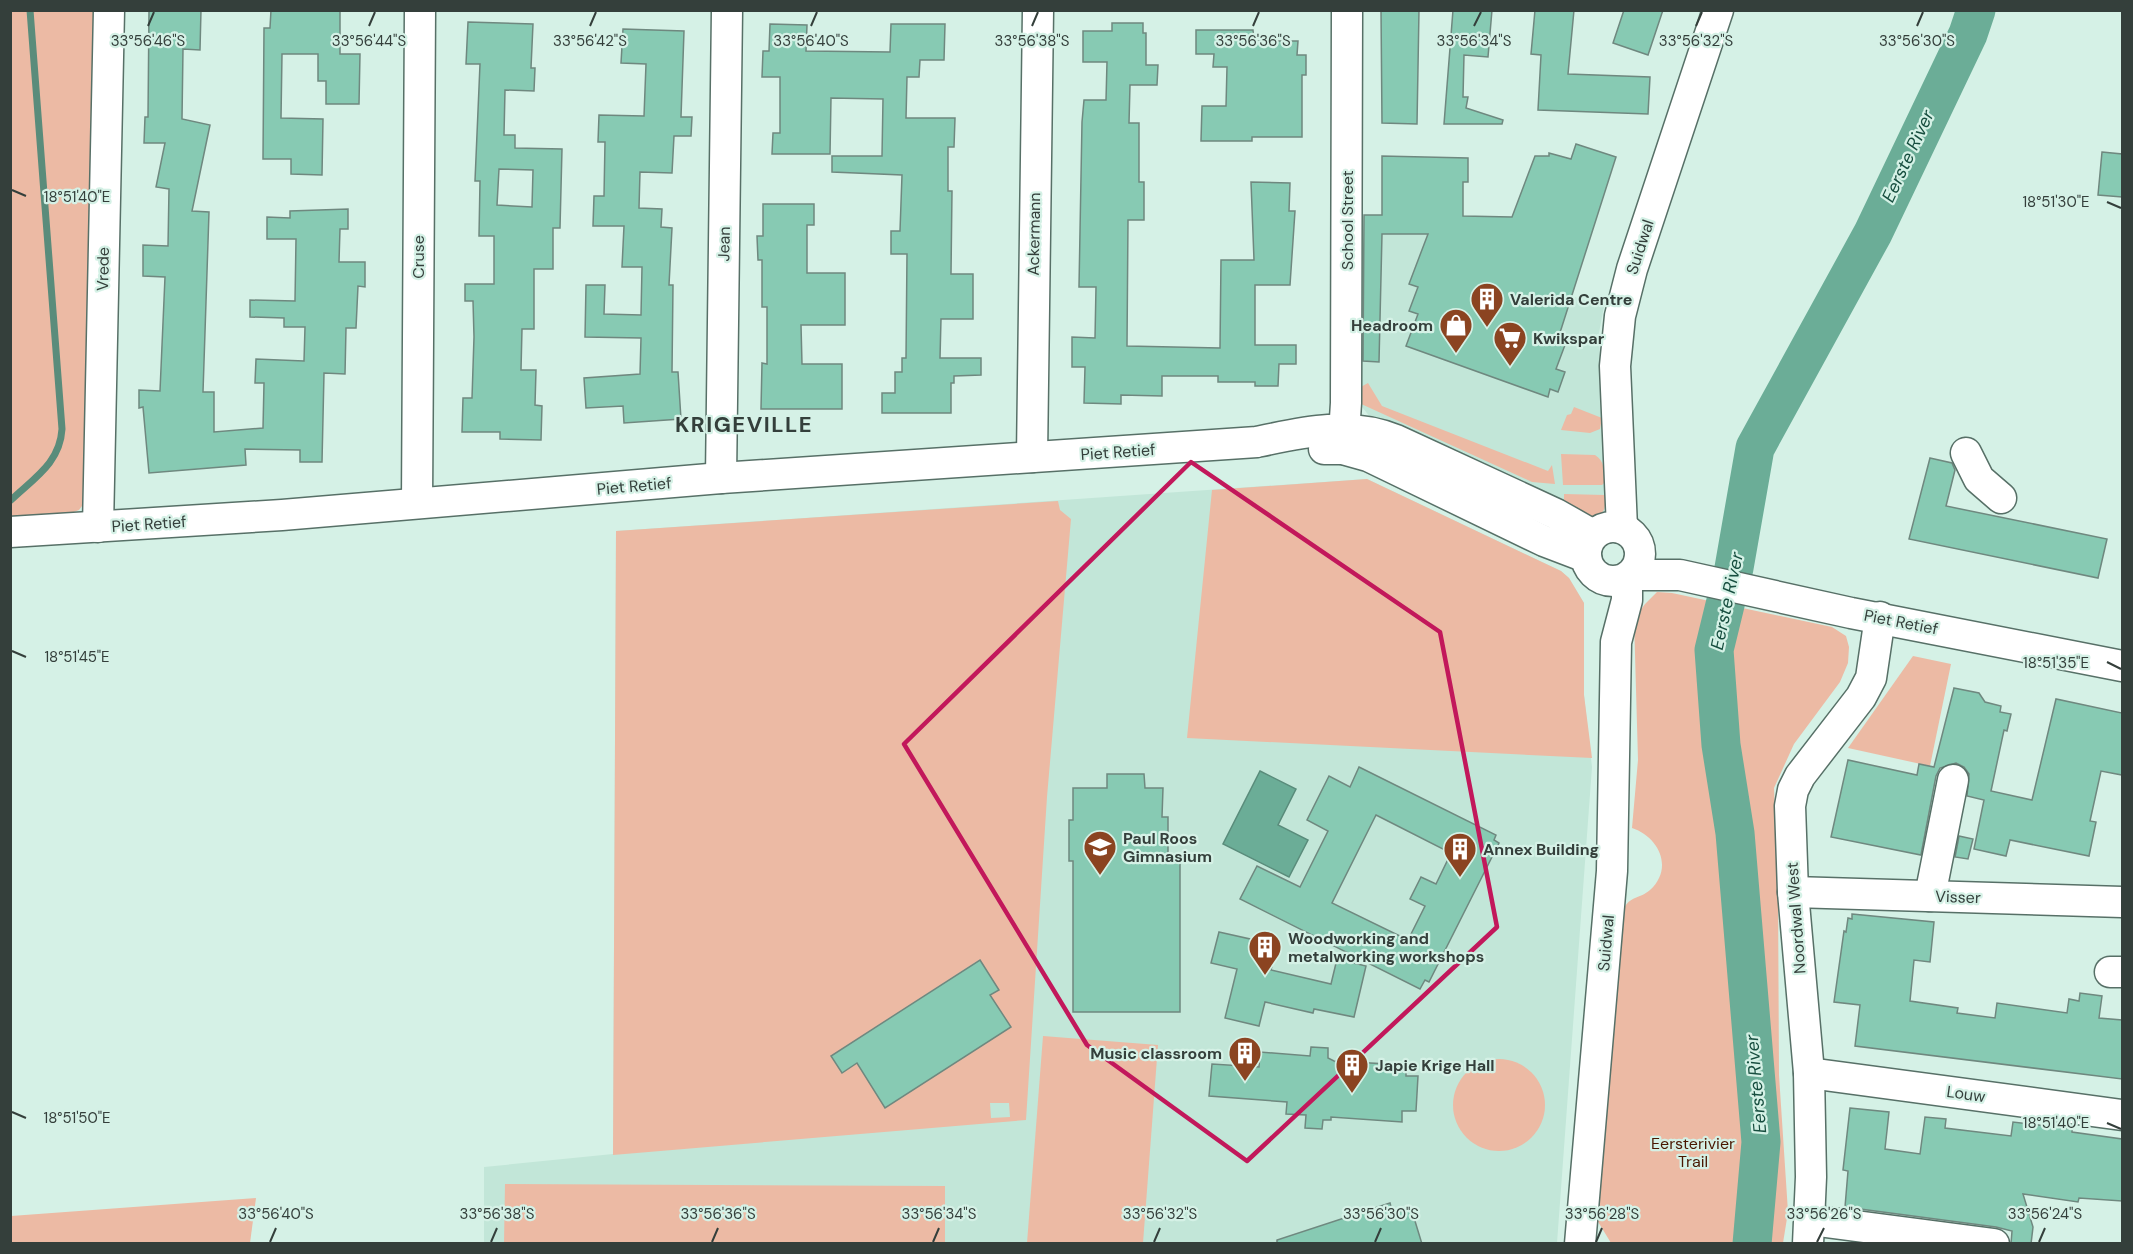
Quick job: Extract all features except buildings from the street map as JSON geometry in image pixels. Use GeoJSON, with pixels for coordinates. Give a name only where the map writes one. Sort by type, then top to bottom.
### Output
{"type":"FeatureCollection","features":[{"type":"Feature","properties":{"kind":"street","name":"Vrede"},"geometry":{"type":"LineString","coordinates":[[98,527],[109,10]]}},
{"type":"Feature","properties":{"kind":"street","name":"Cruse"},"geometry":{"type":"LineString","coordinates":[[417,503],[420,10]]}},
{"type":"Feature","properties":{"kind":"street","name":"Jean"},"geometry":{"type":"LineString","coordinates":[[721,478],[727,10]]}},
{"type":"Feature","properties":{"kind":"street","name":"Ackermann"},"geometry":{"type":"LineString","coordinates":[[1032,457],[1038,10]]}},
{"type":"Feature","properties":{"kind":"street","name":"School Street"},"geometry":{"type":"LineString","coordinates":[[1344,439],[1347,10]]}},
{"type":"Feature","properties":{"kind":"street","name":"Suidwal"},"geometry":{"type":"LineString","coordinates":[[1580,1244],[1612,871],[1616,642],[1610,620],[1615,558],[1615,366],[1620,316],[1632,269],[1718,10]]}},
{"type":"Feature","properties":{"kind":"street","name":"Piet Retief"},"geometry":{"type":"LineString","coordinates":[[10,532],[417,503],[721,478],[1257,442],[1297,434],[1344,439],[1368,431],[1395,440],[1557,514],[1615,558],[1757,592],[2122,666]]}},
{"type":"Feature","properties":{"kind":"street"},"geometry":{"type":"LineString","coordinates":[[1966,453],[1979,479],[2001,498]]}},
{"type":"Feature","properties":{"kind":"street","name":"Noordwal West"},"geometry":{"type":"LineString","coordinates":[[1809,1232],[1809,1074],[1793,892],[1790,806],[1793,790],[1812,760],[1862,697],[1870,678],[1880,617]]}},
{"type":"Feature","properties":{"kind":"street"},"geometry":{"type":"LineString","coordinates":[[1930,896],[1953,780]]}},
{"type":"Feature","properties":{"kind":"street","name":"Visser"},"geometry":{"type":"LineString","coordinates":[[1793,892],[2122,902]]}},
{"type":"Feature","properties":{"kind":"street","name":"Louw"},"geometry":{"type":"LineString","coordinates":[[1809,1074],[2122,1115]]}},
{"type":"Feature","properties":{"kind":"street"},"geometry":{"type":"LineString","coordinates":[[1809,1232],[1994,1244]]}},
{"type":"Feature","properties":{"kind":"highlighted area"},"geometry":{"type":"Polygon","coordinates":[[[1191,462],[1440,632],[1497,927],[1247,1161],[1087,1045],[904,744],[1191,462]]]}},
{"type":"Feature","properties":{"kind":"shaded area"},"geometry":{"type":"Polygon","coordinates":[[[1364,215],[1491,216],[1487,235],[1496,273],[1604,306],[1599,333],[1606,507],[1599,517],[1370,417],[1359,403],[1364,215]]]}},
{"type":"Feature","properties":{"kind":"shaded area","name":"Paul Roos Gimnasium"},"geometry":{"type":"Polygon","coordinates":[[[1367,479],[1561,571],[1569,578],[1584,603],[1584,695],[1592,767],[1557,1243],[484,1243],[484,1167],[613,1154],[616,531],[1367,479]]]}},
{"type":"Feature","properties":{"kind":"shaded area"},"geometry":{"type":"Polygon","coordinates":[[[1260,771],[1296,789],[1278,825],[1308,840],[1289,877],[1223,844],[1260,771]]]}},
{"type":"Feature","properties":{"kind":"green space"},"geometry":{"type":"Polygon","coordinates":[[[11,11],[98,11],[85,502],[79,510],[71,513],[11,519],[11,11]]]}},
{"type":"Feature","properties":{"kind":"green space"},"geometry":{"type":"Polygon","coordinates":[[[1368,383],[1382,406],[1548,471],[1552,465],[1555,484],[1532,482],[1359,403],[1359,388],[1368,383]]]}},
{"type":"Feature","properties":{"kind":"green space"},"geometry":{"type":"Polygon","coordinates":[[[1574,407],[1602,418],[1600,429],[1590,433],[1561,430],[1567,415],[1571,414],[1574,407]]]}},
{"type":"Feature","properties":{"kind":"green space"},"geometry":{"type":"Polygon","coordinates":[[[1561,454],[1595,455],[1602,463],[1605,482],[1602,485],[1563,485],[1561,454]]]}},
{"type":"Feature","properties":{"kind":"green space"},"geometry":{"type":"Polygon","coordinates":[[[1367,479],[1561,571],[1569,578],[1584,603],[1584,695],[1592,758],[1187,738],[1212,490],[1367,479]]]}},
{"type":"Feature","properties":{"kind":"green space"},"geometry":{"type":"Polygon","coordinates":[[[1564,494],[1605,495],[1604,510],[1592,519],[1564,508],[1564,494]]]}},
{"type":"Feature","properties":{"kind":"green space"},"geometry":{"type":"Polygon","coordinates":[[[1058,501],[1060,510],[1071,519],[1047,797],[1026,1120],[613,1155],[616,531],[1058,501]],[[979,960],[831,1056],[842,1073],[857,1063],[885,1107],[1011,1027],[990,995],[979,960]],[[990,1103],[991,1118],[1010,1117],[1009,1103],[990,1103]]]}},
{"type":"Feature","properties":{"kind":"green space","name":"Eersterivier Trail"},"geometry":{"type":"Polygon","coordinates":[[[1657,592],[1672,593],[1832,627],[1846,636],[1849,647],[1848,663],[1840,682],[1794,744],[1774,788],[1778,886],[1779,1075],[1788,1212],[1783,1243],[1611,1243],[1597,1220],[1624,909],[1629,902],[1650,890],[1661,872],[1662,863],[1660,854],[1650,838],[1632,828],[1638,760],[1634,619],[1657,592]]]}},
{"type":"Feature","properties":{"kind":"green space"},"geometry":{"type":"Polygon","coordinates":[[[1913,656],[1951,664],[1930,766],[1848,748],[1913,656]]]}},
{"type":"Feature","properties":{"kind":"green space"},"geometry":{"type":"Polygon","coordinates":[[[1043,1036],[1158,1045],[1143,1243],[1027,1243],[1043,1036]]]}},
{"type":"Feature","properties":{"kind":"green space"},"geometry":{"type":"Polygon","coordinates":[[[1499,1059],[1517,1063],[1531,1073],[1541,1087],[1545,1105],[1541,1123],[1531,1137],[1517,1147],[1499,1151],[1481,1147],[1467,1137],[1457,1123],[1453,1105],[1457,1087],[1467,1073],[1481,1063],[1499,1059]]]}},
{"type":"Feature","properties":{"kind":"green space"},"geometry":{"type":"Polygon","coordinates":[[[505,1184],[945,1186],[945,1243],[504,1243],[505,1184]]]}},
{"type":"Feature","properties":{"kind":"green space"},"geometry":{"type":"Polygon","coordinates":[[[256,1198],[250,1243],[11,1243],[11,1216],[256,1198]]]}},
{"type":"Feature","properties":{"kind":"waterway"},"geometry":{"type":"LineString","coordinates":[[11,500],[51,461],[60,441],[62,429],[30,10]]}},
{"type":"Feature","properties":{"kind":"waterway","name":"Eerste River"},"geometry":{"type":"LineString","coordinates":[[1752,1244],[1761,1142],[1735,833],[1721,745],[1714,650],[1734,568],[1755,448],[1873,233],[1968,34],[1976,10]]}},
{"type":"Feature","properties":{"kind":"place","name":"Valerida Centre"},"geometry":{"type":"Point","coordinates":[1487,328]}},
{"type":"Feature","properties":{"kind":"place","name":"Headroom"},"geometry":{"type":"Point","coordinates":[1456,354]}},
{"type":"Feature","properties":{"kind":"place","name":"Kwikspar"},"geometry":{"type":"Point","coordinates":[1510,367]}},
{"type":"Feature","properties":{"kind":"place","name":"Paul Roos Gimnasium"},"geometry":{"type":"Point","coordinates":[1100,876]}},
{"type":"Feature","properties":{"kind":"place","name":"Annex Building"},"geometry":{"type":"Point","coordinates":[1460,878]}},
{"type":"Feature","properties":{"kind":"place","name":"Woodworking and metalworking workshops"},"geometry":{"type":"Point","coordinates":[1265,976]}},
{"type":"Feature","properties":{"kind":"place","name":"Music classroom"},"geometry":{"type":"Point","coordinates":[1245,1082]}},
{"type":"Feature","properties":{"kind":"place","name":"Japie Krige Hall"},"geometry":{"type":"Point","coordinates":[1352,1094]}},
{"type":"Feature","properties":{"kind":"district","name":"KRIGEVILLE"},"geometry":{"type":"Point","coordinates":[744,424]}}]}
